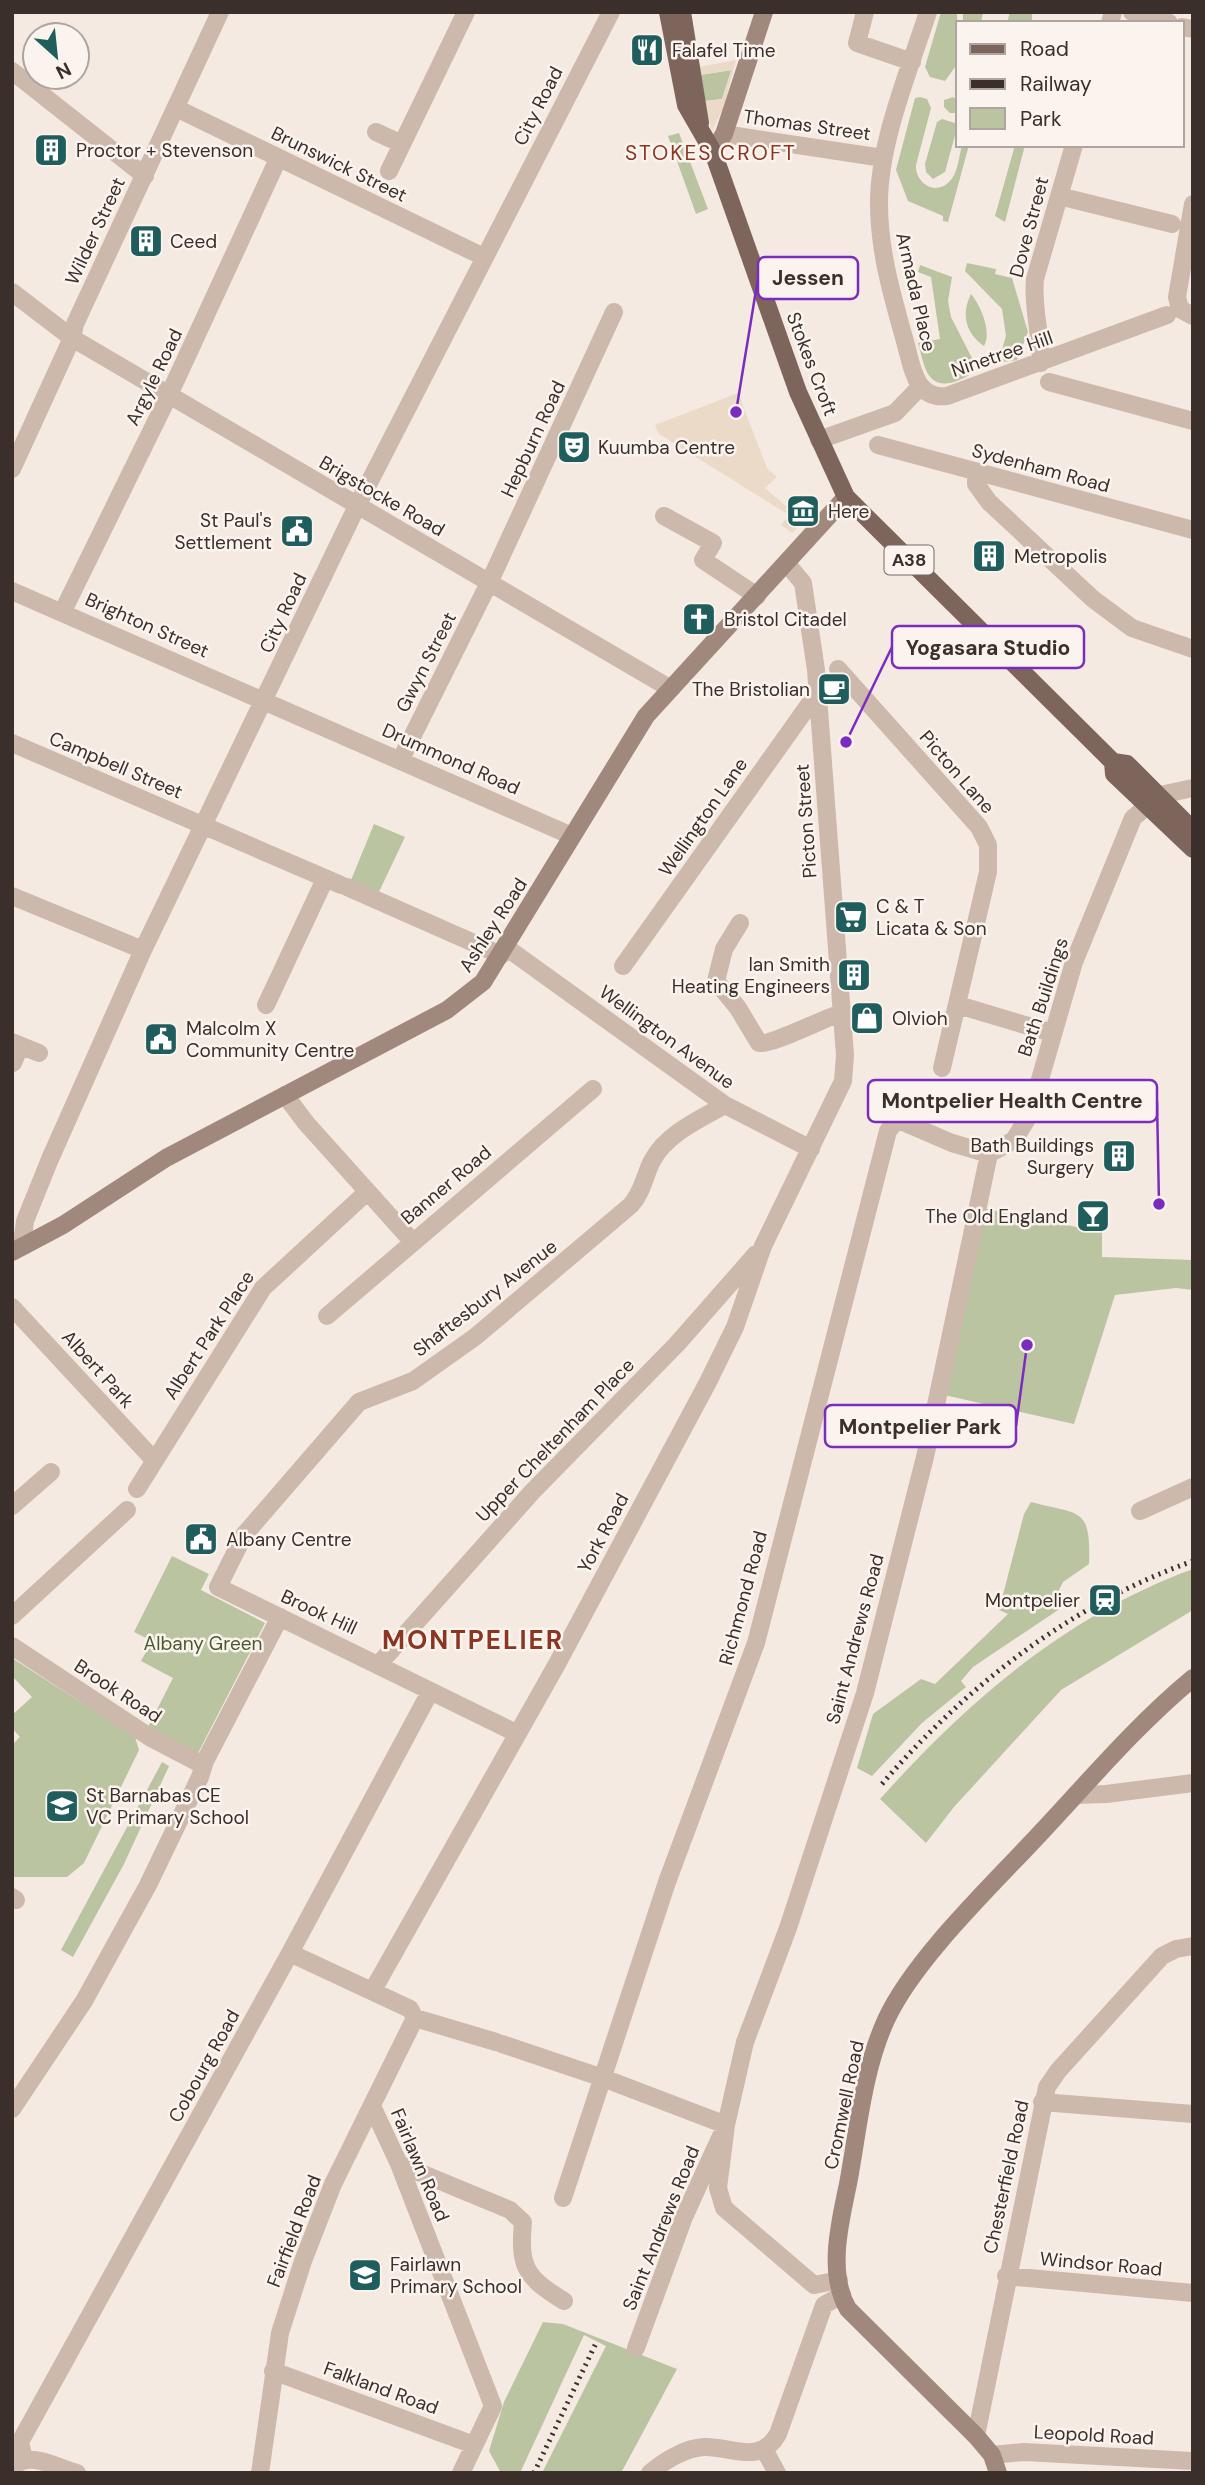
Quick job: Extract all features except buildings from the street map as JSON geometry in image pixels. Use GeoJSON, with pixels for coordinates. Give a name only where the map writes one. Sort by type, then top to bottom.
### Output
{"type":"FeatureCollection","features":[{"type":"Feature","properties":{"kind":"main road","name":"Stokes Croft"},"geometry":{"type":"LineString","coordinates":[[668,12],[682,94],[693,121],[700,126],[713,152],[798,392],[846,497]]}},
{"type":"Feature","properties":{"kind":"main road","name":"Stokes Croft"},"geometry":{"type":"LineString","coordinates":[[682,12],[702,118],[700,126]]}},
{"type":"Feature","properties":{"kind":"main road"},"geometry":{"type":"LineString","coordinates":[[713,152],[724,134],[764,12]]}},
{"type":"Feature","properties":{"kind":"main road","name":"Ashley Road"},"geometry":{"type":"LineString","coordinates":[[17,1248],[63,1225],[166,1158],[465,998],[484,982],[634,732],[846,497]]}},
{"type":"Feature","properties":{"kind":"main road","name":"A38"},"geometry":{"type":"LineString","coordinates":[[846,497],[1112,762],[1114,774],[1191,824]]}},
{"type":"Feature","properties":{"kind":"main road","name":"A38"},"geometry":{"type":"LineString","coordinates":[[1153,800],[1193,849]]}},
{"type":"Feature","properties":{"kind":"main road","name":"Cromwell Road"},"geometry":{"type":"LineString","coordinates":[[841,2287],[838,2236],[873,2058],[886,2020],[904,1987],[978,1900],[1076,1795],[1193,1678]]}},
{"type":"Feature","properties":{"kind":"main road"},"geometry":{"type":"LineString","coordinates":[[841,2287],[848,2309],[976,2436],[992,2455],[998,2473]]}},
{"type":"Feature","properties":{"kind":"street","name":"Wilder Street"},"geometry":{"type":"LineString","coordinates":[[12,469],[72,338],[75,324],[220,12]]}},
{"type":"Feature","properties":{"kind":"street"},"geometry":{"type":"LineString","coordinates":[[389,170],[466,12]]}},
{"type":"Feature","properties":{"kind":"street","name":"City Road"},"geometry":{"type":"LineString","coordinates":[[17,1248],[50,1159],[143,950],[203,825],[357,506],[611,12]]}},
{"type":"Feature","properties":{"kind":"street"},"geometry":{"type":"LineString","coordinates":[[865,12],[857,43],[912,62]]}},
{"type":"Feature","properties":{"kind":"street","name":"Armada Place"},"geometry":{"type":"LineString","coordinates":[[920,387],[914,377],[887,277],[879,203],[883,158],[928,12]]}},
{"type":"Feature","properties":{"kind":"street"},"geometry":{"type":"LineString","coordinates":[[1132,12],[1162,21]]}},
{"type":"Feature","properties":{"kind":"street"},"geometry":{"type":"LineString","coordinates":[[12,71],[145,176]]}},
{"type":"Feature","properties":{"kind":"street","name":"Brunswick Street"},"geometry":{"type":"LineString","coordinates":[[176,108],[484,257]]}},
{"type":"Feature","properties":{"kind":"street"},"geometry":{"type":"LineString","coordinates":[[376,132],[402,144]]}},
{"type":"Feature","properties":{"kind":"street","name":"Thomas Street"},"geometry":{"type":"LineString","coordinates":[[724,134],[883,158]]}},
{"type":"Feature","properties":{"kind":"street","name":"Dove Street"},"geometry":{"type":"LineString","coordinates":[[1041,363],[1041,332],[1034,288],[1073,147]]}},
{"type":"Feature","properties":{"kind":"street","name":"Argyle Road"},"geometry":{"type":"LineString","coordinates":[[63,611],[169,396],[278,159]]}},
{"type":"Feature","properties":{"kind":"street"},"geometry":{"type":"LineString","coordinates":[[1059,196],[1185,227]]}},
{"type":"Feature","properties":{"kind":"street"},"geometry":{"type":"LineString","coordinates":[[1193,204],[1185,227],[1177,298],[1180,309],[1193,316]]}},
{"type":"Feature","properties":{"kind":"street","name":"Brigstocke Road"},"geometry":{"type":"LineString","coordinates":[[12,292],[72,338],[671,689]]}},
{"type":"Feature","properties":{"kind":"street","name":"Hepburn Road"},"geometry":{"type":"LineString","coordinates":[[489,583],[614,312]]}},
{"type":"Feature","properties":{"kind":"street","name":"Ninetree Hill"},"geometry":{"type":"LineString","coordinates":[[920,387],[933,396],[947,396],[1167,315]]}},
{"type":"Feature","properties":{"kind":"street"},"geometry":{"type":"LineString","coordinates":[[1049,383],[1193,421]]}},
{"type":"Feature","properties":{"kind":"street"},"geometry":{"type":"LineString","coordinates":[[820,440],[895,412],[920,387]]}},
{"type":"Feature","properties":{"kind":"street","name":"Sydenham Road"},"geometry":{"type":"LineString","coordinates":[[878,445],[1193,530]]}},
{"type":"Feature","properties":{"kind":"street"},"geometry":{"type":"LineString","coordinates":[[976,472],[976,484],[989,502],[1093,599],[1132,628],[1193,649]]}},
{"type":"Feature","properties":{"kind":"street"},"geometry":{"type":"LineString","coordinates":[[664,516],[713,543],[704,560],[757,596]]}},
{"type":"Feature","properties":{"kind":"street","name":"Picton Street"},"geometry":{"type":"LineString","coordinates":[[787,564],[803,583],[818,692],[845,1055],[844,1081]]}},
{"type":"Feature","properties":{"kind":"street","name":"Gwyn Street"},"geometry":{"type":"LineString","coordinates":[[401,759],[489,583]]}},
{"type":"Feature","properties":{"kind":"street","name":"Brighton Street"},"geometry":{"type":"LineString","coordinates":[[12,591],[63,611],[312,723]]}},
{"type":"Feature","properties":{"kind":"street","name":"Picton Lane"},"geometry":{"type":"LineString","coordinates":[[838,670],[979,827],[988,845],[988,872],[958,1005]]}},
{"type":"Feature","properties":{"kind":"street","name":"Wellington Lane"},"geometry":{"type":"LineString","coordinates":[[623,966],[818,692]]}},
{"type":"Feature","properties":{"kind":"street","name":"Drummond Road"},"geometry":{"type":"LineString","coordinates":[[312,723],[401,759],[572,836]]}},
{"type":"Feature","properties":{"kind":"street","name":"Campbell Street"},"geometry":{"type":"LineString","coordinates":[[12,743],[338,884]]}},
{"type":"Feature","properties":{"kind":"street"},"geometry":{"type":"LineString","coordinates":[[1153,800],[1193,788]]}},
{"type":"Feature","properties":{"kind":"street","name":"Bath Buildings"},"geometry":{"type":"LineString","coordinates":[[989,1154],[1008,1145],[1022,1130],[1030,1114],[1052,1033],[1097,906],[1133,818],[1153,800]]}},
{"type":"Feature","properties":{"kind":"street"},"geometry":{"type":"LineString","coordinates":[[266,1005],[338,884]]}},
{"type":"Feature","properties":{"kind":"street","name":"Wellington Avenue"},"geometry":{"type":"LineString","coordinates":[[338,884],[504,951],[725,1105],[811,1149]]}},
{"type":"Feature","properties":{"kind":"street"},"geometry":{"type":"LineString","coordinates":[[12,896],[143,950]]}},
{"type":"Feature","properties":{"kind":"street"},"geometry":{"type":"LineString","coordinates":[[740,923],[724,949],[716,981],[738,1008],[759,1043],[773,1042],[812,1022],[841,1013]]}},
{"type":"Feature","properties":{"kind":"street"},"geometry":{"type":"LineString","coordinates":[[942,1068],[958,1005],[1052,1033]]}},
{"type":"Feature","properties":{"kind":"street"},"geometry":{"type":"LineString","coordinates":[[15,1050],[39,1053]]}},
{"type":"Feature","properties":{"kind":"street","name":"York Road"},"geometry":{"type":"LineString","coordinates":[[373,1990],[557,1664],[713,1371],[735,1327],[763,1246],[844,1081]]}},
{"type":"Feature","properties":{"kind":"street","name":"Banner Road"},"geometry":{"type":"LineString","coordinates":[[327,1316],[593,1089]]}},
{"type":"Feature","properties":{"kind":"street"},"geometry":{"type":"LineString","coordinates":[[285,1095],[306,1123],[412,1241]]}},
{"type":"Feature","properties":{"kind":"street","name":"Shaftesbury Avenue"},"geometry":{"type":"LineString","coordinates":[[218,1587],[244,1535],[359,1402],[413,1381],[475,1338],[631,1205],[642,1192],[652,1162],[672,1137],[725,1105]]}},
{"type":"Feature","properties":{"kind":"street","name":"Richmond Road"},"geometry":{"type":"LineString","coordinates":[[563,2199],[667,1882],[756,1643],[809,1426],[888,1131],[895,1122],[903,1122],[952,1143],[989,1154]]}},
{"type":"Feature","properties":{"kind":"street","name":"Saint Andrews Road"},"geometry":{"type":"LineString","coordinates":[[841,2287],[814,2285],[724,2208],[718,2188],[726,2125],[746,2042],[788,1928],[865,1693],[925,1457],[989,1154]]}},
{"type":"Feature","properties":{"kind":"street","name":"Albert Park Place"},"geometry":{"type":"LineString","coordinates":[[137,1489],[263,1288],[367,1192]]}},
{"type":"Feature","properties":{"kind":"street","name":"Upper Cheltenham Place"},"geometry":{"type":"LineString","coordinates":[[379,1664],[532,1492],[677,1344],[763,1246]]}},
{"type":"Feature","properties":{"kind":"street","name":"Albert Park"},"geometry":{"type":"LineString","coordinates":[[12,1307],[153,1460]]}},
{"type":"Feature","properties":{"kind":"street"},"geometry":{"type":"LineString","coordinates":[[12,1506],[51,1472]]}},
{"type":"Feature","properties":{"kind":"street"},"geometry":{"type":"LineString","coordinates":[[1140,1511],[1193,1487]]}},
{"type":"Feature","properties":{"kind":"street"},"geometry":{"type":"LineString","coordinates":[[12,1616],[127,1510]]}},
{"type":"Feature","properties":{"kind":"street","name":"Brook Hill"},"geometry":{"type":"LineString","coordinates":[[218,1587],[516,1733]]}},
{"type":"Feature","properties":{"kind":"street"},"geometry":{"type":"LineString","coordinates":[[12,2109],[90,1989],[148,1885],[200,1777],[205,1761],[280,1617]]}},
{"type":"Feature","properties":{"kind":"street","name":"Brook Road"},"geometry":{"type":"LineString","coordinates":[[12,1646],[151,1738],[199,1763],[205,1761]]}},
{"type":"Feature","properties":{"kind":"street","name":"Cobourg Road"},"geometry":{"type":"LineString","coordinates":[[18,2464],[20,2442],[290,1953],[430,1692]]}},
{"type":"Feature","properties":{"kind":"street"},"geometry":{"type":"LineString","coordinates":[[1076,1795],[1193,1783]]}},
{"type":"Feature","properties":{"kind":"street","name":"Chesterfield Road"},"geometry":{"type":"LineString","coordinates":[[976,2436],[1042,2102],[1058,2071],[1162,1956],[1176,1949],[1193,1946]]}},
{"type":"Feature","properties":{"kind":"street"},"geometry":{"type":"LineString","coordinates":[[290,1953],[410,2009],[415,2018],[603,2078],[726,2125]]}},
{"type":"Feature","properties":{"kind":"street","name":"Fairfield Road"},"geometry":{"type":"LineString","coordinates":[[260,2473],[280,2333],[303,2261],[333,2184],[415,2018]]}},
{"type":"Feature","properties":{"kind":"street"},"geometry":{"type":"LineString","coordinates":[[1042,2102],[1193,2114]]}},
{"type":"Feature","properties":{"kind":"street","name":"Fairlawn Road"},"geometry":{"type":"LineString","coordinates":[[372,2106],[399,2164],[493,2406],[461,2473]]}},
{"type":"Feature","properties":{"kind":"street","name":"Saint Andrews Road"},"geometry":{"type":"LineString","coordinates":[[636,2348],[684,2217],[726,2125]]}},
{"type":"Feature","properties":{"kind":"street"},"geometry":{"type":"LineString","coordinates":[[399,2164],[510,2210],[523,2222],[521,2258],[539,2286],[564,2301]]}},
{"type":"Feature","properties":{"kind":"street","name":"Windsor Road"},"geometry":{"type":"LineString","coordinates":[[1006,2276],[1193,2293]]}},
{"type":"Feature","properties":{"kind":"street"},"geometry":{"type":"LineString","coordinates":[[650,2473],[676,2456],[700,2447],[745,2454],[764,2449],[778,2434],[824,2305],[841,2287]]}},
{"type":"Feature","properties":{"kind":"street","name":"Falkland Road"},"geometry":{"type":"LineString","coordinates":[[273,2371],[474,2445]]}},
{"type":"Feature","properties":{"kind":"street"},"geometry":{"type":"LineString","coordinates":[[764,2449],[777,2473]]}},
{"type":"Feature","properties":{"kind":"street","name":"Leopold Road"},"geometry":{"type":"LineString","coordinates":[[992,2455],[1024,2452],[1186,2465]]}},
{"type":"Feature","properties":{"kind":"street"},"geometry":{"type":"LineString","coordinates":[[18,2464],[38,2460],[77,2473]]}},
{"type":"Feature","properties":{"kind":"green space"},"geometry":{"type":"Polygon","coordinates":[[[941,12],[957,12],[956,66],[945,81],[930,77],[925,67],[941,12]]]}},
{"type":"Feature","properties":{"kind":"green space"},"geometry":{"type":"Polygon","coordinates":[[[963,12],[983,12],[981,21],[963,21],[963,12]]]}},
{"type":"Feature","properties":{"kind":"green space"},"geometry":{"type":"Polygon","coordinates":[[[1010,12],[1032,12],[1032,21],[1008,21],[1010,12]]]}},
{"type":"Feature","properties":{"kind":"green space"},"geometry":{"type":"Polygon","coordinates":[[[732,70],[722,99],[705,101],[700,75],[732,70]]]}},
{"type":"Feature","properties":{"kind":"green space"},"geometry":{"type":"Polygon","coordinates":[[[953,97],[956,99],[956,113],[950,113],[944,107],[944,100],[953,97]]]}},
{"type":"Feature","properties":{"kind":"green space"},"geometry":{"type":"Polygon","coordinates":[[[915,98],[927,99],[931,108],[916,165],[922,182],[932,188],[944,186],[952,179],[962,147],[968,147],[948,222],[943,221],[943,216],[908,201],[896,170],[915,98]]]}},
{"type":"Feature","properties":{"kind":"green space"},"geometry":{"type":"Polygon","coordinates":[[[942,119],[956,123],[956,131],[945,172],[933,179],[926,172],[925,164],[937,122],[942,119]]]}},
{"type":"Feature","properties":{"kind":"green space"},"geometry":{"type":"Polygon","coordinates":[[[679,133],[708,209],[696,214],[668,136],[679,133]]]}},
{"type":"Feature","properties":{"kind":"green space"},"geometry":{"type":"Polygon","coordinates":[[[1014,147],[1024,147],[1005,222],[995,216],[1014,147]]]}},
{"type":"Feature","properties":{"kind":"green space"},"geometry":{"type":"Polygon","coordinates":[[[967,263],[996,269],[995,274],[1012,278],[1028,332],[1017,360],[1005,362],[1000,356],[1006,336],[1002,309],[965,271],[967,263]]]}},
{"type":"Feature","properties":{"kind":"green space"},"geometry":{"type":"Polygon","coordinates":[[[920,265],[952,277],[948,301],[951,317],[975,364],[972,373],[954,382],[937,382],[932,379],[922,359],[918,343],[940,339],[931,277],[918,272],[920,265]]]}},
{"type":"Feature","properties":{"kind":"green space"},"geometry":{"type":"Polygon","coordinates":[[[971,294],[984,319],[987,334],[984,346],[973,335],[967,323],[966,309],[971,294]]]}},
{"type":"Feature","properties":{"kind":"green space"},"geometry":{"type":"Polygon","coordinates":[[[374,824],[405,837],[377,896],[349,885],[374,824]]]}},
{"type":"Feature","properties":{"kind":"green space"},"geometry":{"type":"Polygon","coordinates":[[[981,1208],[1102,1232],[1102,1257],[1193,1260],[1193,1290],[1176,1288],[1115,1295],[1074,1424],[944,1395],[981,1208]]]}},
{"type":"Feature","properties":{"kind":"green space"},"geometry":{"type":"Polygon","coordinates":[[[1031,1502],[1079,1516],[1088,1532],[1089,1564],[1063,1582],[1059,1590],[1067,1604],[973,1667],[961,1681],[966,1687],[922,1723],[872,1776],[857,1768],[873,1714],[921,1679],[935,1684],[1008,1614],[999,1610],[1024,1514],[1031,1502]]]}},
{"type":"Feature","properties":{"kind":"green space","name":"Albany Green"},"geometry":{"type":"Polygon","coordinates":[[[172,1556],[209,1574],[201,1590],[265,1623],[198,1753],[148,1727],[173,1678],[141,1661],[152,1641],[134,1632],[172,1556]]]}},
{"type":"Feature","properties":{"kind":"green space"},"geometry":{"type":"Polygon","coordinates":[[[1193,1569],[1193,1610],[1061,1690],[954,1807],[926,1843],[880,1799],[948,1728],[1022,1664],[1103,1611],[1147,1588],[1193,1569]]]}},
{"type":"Feature","properties":{"kind":"green space","name":"St Barnabas CE VC Primary School"},"geometry":{"type":"Polygon","coordinates":[[[12,1658],[135,1737],[139,1750],[84,1863],[67,1877],[12,1877],[12,1745],[20,1737],[12,1728],[12,1715],[32,1697],[12,1676],[12,1658]]]}},
{"type":"Feature","properties":{"kind":"green space"},"geometry":{"type":"Polygon","coordinates":[[[162,1762],[169,1766],[124,1864],[73,1957],[61,1950],[162,1762]]]}},
{"type":"Feature","properties":{"kind":"green space"},"geometry":{"type":"Polygon","coordinates":[[[543,2322],[563,2324],[677,2369],[621,2473],[542,2473],[606,2346],[584,2335],[520,2473],[501,2473],[489,2451],[504,2402],[543,2322]]]}},
{"type":"Feature","properties":{"kind":"shaded area"},"geometry":{"type":"Polygon","coordinates":[[[736,60],[724,107],[712,130],[694,68],[736,60]],[[731,70],[700,75],[705,101],[722,99],[731,70]]]}},
{"type":"Feature","properties":{"kind":"shaded area"},"geometry":{"type":"Polygon","coordinates":[[[738,393],[767,468],[777,477],[765,488],[803,521],[792,533],[781,525],[789,515],[659,434],[655,425],[738,393]]]}},
{"type":"Feature","properties":{"kind":"railway"},"geometry":{"type":"LineString","coordinates":[[882,1784],[948,1714],[1023,1652],[1105,1600],[1193,1561]]}},
{"type":"Feature","properties":{"kind":"railway"},"geometry":{"type":"LineString","coordinates":[[534,2473],[597,2341]]}},
{"type":"Feature","properties":{"kind":"place","name":"Falafel Time"},"geometry":{"type":"Point","coordinates":[647,50]}},
{"type":"Feature","properties":{"kind":"place","name":"Proctor + Stevenson"},"geometry":{"type":"Point","coordinates":[51,150]}},
{"type":"Feature","properties":{"kind":"place","name":"Ceed"},"geometry":{"type":"Point","coordinates":[146,241]}},
{"type":"Feature","properties":{"kind":"place","name":"Jessen"},"geometry":{"type":"Point","coordinates":[736,412]}},
{"type":"Feature","properties":{"kind":"place","name":"Kuumba Centre"},"geometry":{"type":"Point","coordinates":[574,447]}},
{"type":"Feature","properties":{"kind":"place","name":"Here"},"geometry":{"type":"Point","coordinates":[803,511]}},
{"type":"Feature","properties":{"kind":"place","name":"St Paul's Settlement"},"geometry":{"type":"Point","coordinates":[297,531]}},
{"type":"Feature","properties":{"kind":"place","name":"Metropolis"},"geometry":{"type":"Point","coordinates":[989,556]}},
{"type":"Feature","properties":{"kind":"place","name":"Bristol Citadel"},"geometry":{"type":"Point","coordinates":[699,619]}},
{"type":"Feature","properties":{"kind":"place","name":"The Bristolian"},"geometry":{"type":"Point","coordinates":[834,689]}},
{"type":"Feature","properties":{"kind":"place","name":"Yogasara Studio"},"geometry":{"type":"Point","coordinates":[846,742]}},
{"type":"Feature","properties":{"kind":"place","name":"C & T Licata & Son"},"geometry":{"type":"Point","coordinates":[851,917]}},
{"type":"Feature","properties":{"kind":"place","name":"Ian Smith Heating Engineers"},"geometry":{"type":"Point","coordinates":[854,975]}},
{"type":"Feature","properties":{"kind":"place","name":"Olvioh"},"geometry":{"type":"Point","coordinates":[867,1018]}},
{"type":"Feature","properties":{"kind":"place","name":"Malcolm X Community Centre"},"geometry":{"type":"Point","coordinates":[161,1039]}},
{"type":"Feature","properties":{"kind":"place","name":"Bath Buildings Surgery"},"geometry":{"type":"Point","coordinates":[1119,1156]}},
{"type":"Feature","properties":{"kind":"place","name":"Montpelier Health Centre"},"geometry":{"type":"Point","coordinates":[1159,1204]}},
{"type":"Feature","properties":{"kind":"place","name":"The Old England"},"geometry":{"type":"Point","coordinates":[1093,1216]}},
{"type":"Feature","properties":{"kind":"place","name":"Montpelier Park"},"geometry":{"type":"Point","coordinates":[1027,1345]}},
{"type":"Feature","properties":{"kind":"place","name":"Albany Centre"},"geometry":{"type":"Point","coordinates":[201,1539]}},
{"type":"Feature","properties":{"kind":"place","name":"Montpelier"},"geometry":{"type":"Point","coordinates":[1105,1600]}},
{"type":"Feature","properties":{"kind":"place","name":"St Barnabas CE VC Primary School"},"geometry":{"type":"Point","coordinates":[62,1806]}},
{"type":"Feature","properties":{"kind":"place","name":"Fairlawn Primary School"},"geometry":{"type":"Point","coordinates":[365,2275]}},
{"type":"Feature","properties":{"kind":"district","name":"STOKES CROFT"},"geometry":{"type":"Point","coordinates":[711,153]}},
{"type":"Feature","properties":{"kind":"district","name":"MONTPELIER"},"geometry":{"type":"Point","coordinates":[473,1640]}}]}
